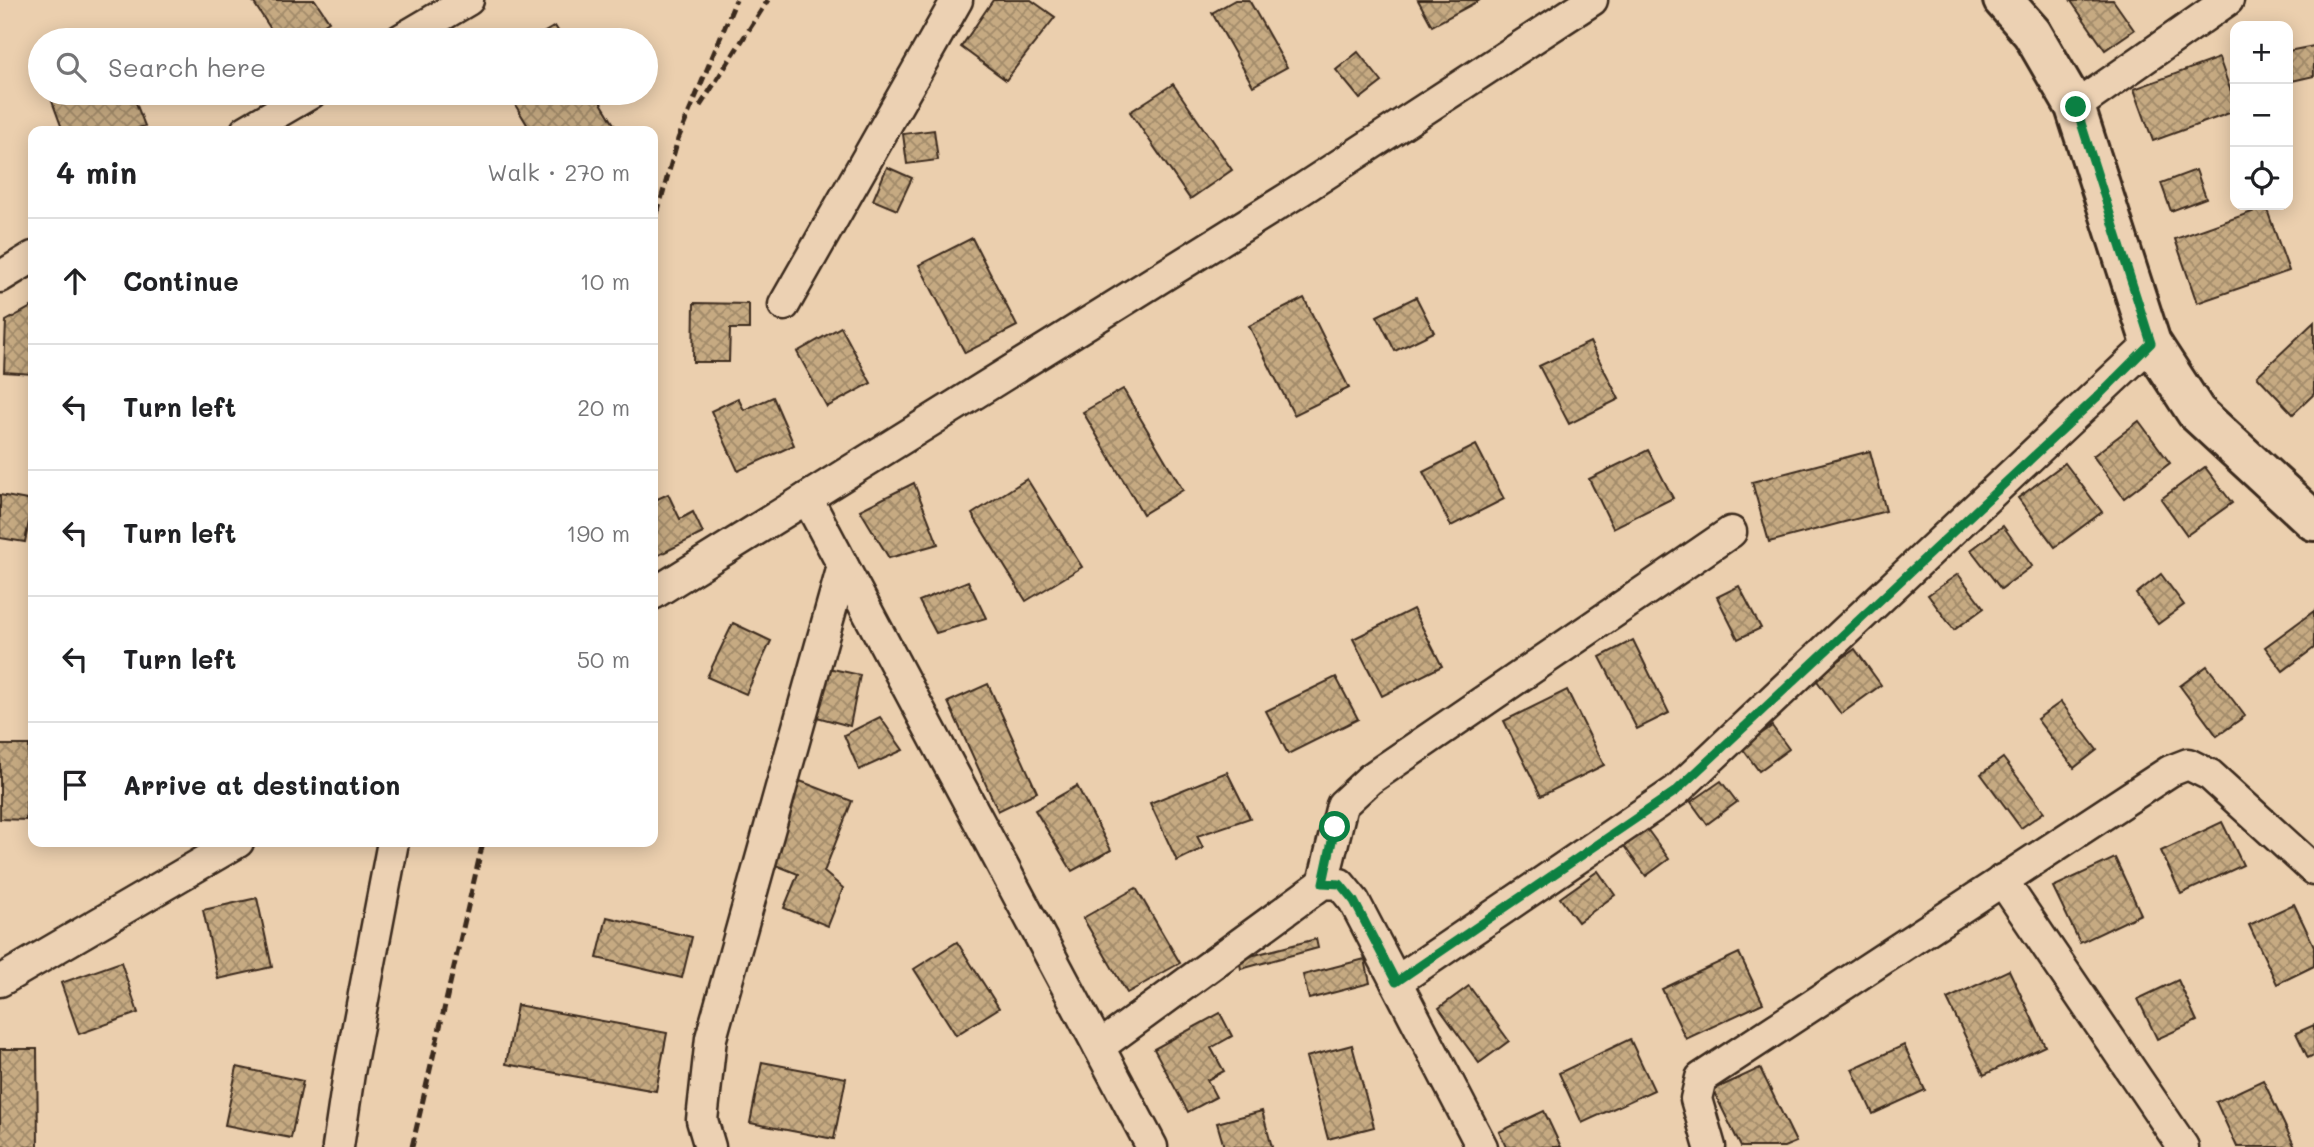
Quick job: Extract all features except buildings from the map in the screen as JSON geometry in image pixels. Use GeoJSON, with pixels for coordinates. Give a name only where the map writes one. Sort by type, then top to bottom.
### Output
{"type":"FeatureCollection","features":[{"type":"Feature","properties":{"kind":"street"},"geometry":{"type":"LineString","coordinates":[[420,28],[468,0]]}},
{"type":"Feature","properties":{"kind":"street"},"geometry":{"type":"LineString","coordinates":[[784,305],[957,0]]}},
{"type":"Feature","properties":{"kind":"street"},"geometry":{"type":"LineString","coordinates":[[658,591],[1301,190],[1592,0]]}},
{"type":"Feature","properties":{"kind":"street"},"geometry":{"type":"LineString","coordinates":[[2003,0],[2032,33],[2076,107],[2151,343],[2196,412],[2314,521]]}},
{"type":"Feature","properties":{"kind":"street"},"geometry":{"type":"LineString","coordinates":[[2076,107],[2228,0]]}},
{"type":"Feature","properties":{"kind":"street"},"geometry":{"type":"LineString","coordinates":[[255,126],[291,105]]}},
{"type":"Feature","properties":{"kind":"street"},"geometry":{"type":"LineString","coordinates":[[0,277],[28,260]]}},
{"type":"Feature","properties":{"kind":"street"},"geometry":{"type":"LineString","coordinates":[[1396,982],[1676,791],[2096,398],[2151,343]]}},
{"type":"Feature","properties":{"kind":"street"},"geometry":{"type":"LineString","coordinates":[[807,498],[1152,1147]]}},
{"type":"Feature","properties":{"kind":"street"},"geometry":{"type":"LineString","coordinates":[[1323,883],[1342,805],[1370,779],[1731,532]]}},
{"type":"Feature","properties":{"kind":"street"},"geometry":{"type":"LineString","coordinates":[[710,1147],[702,1120],[711,1038],[843,566]]}},
{"type":"Feature","properties":{"kind":"street"},"geometry":{"type":"LineString","coordinates":[[1710,1147],[1696,1098],[1701,1078],[2170,771],[2188,764],[2210,775],[2314,870]]}},
{"type":"Feature","properties":{"kind":"street"},"geometry":{"type":"LineString","coordinates":[[0,981],[229,847]]}},
{"type":"Feature","properties":{"kind":"street"},"geometry":{"type":"LineString","coordinates":[[338,1147],[349,1073],[392,847]]}},
{"type":"Feature","properties":{"kind":"street"},"geometry":{"type":"LineString","coordinates":[[2003,880],[2183,1147]]}},
{"type":"Feature","properties":{"kind":"street"},"geometry":{"type":"LineString","coordinates":[[1099,1047],[1323,883],[1340,884],[1354,901],[1482,1147]]}},
{"type":"Feature","properties":{"kind":"railway"},"geometry":{"type":"LineString","coordinates":[[658,210],[678,139],[736,0]]}},
{"type":"Feature","properties":{"kind":"railway"},"geometry":{"type":"LineString","coordinates":[[700,106],[768,0]]}},
{"type":"Feature","properties":{"kind":"railway"},"geometry":{"type":"LineString","coordinates":[[412,1147],[482,847]]}},
{"type":"Feature","properties":{"kind":"route"},"geometry":{"type":"LineString","coordinates":[[1335,827],[1323,883],[1340,884],[1354,901],[1396,982],[1676,791],[2096,398],[2151,343],[2076,107]]}}]}
